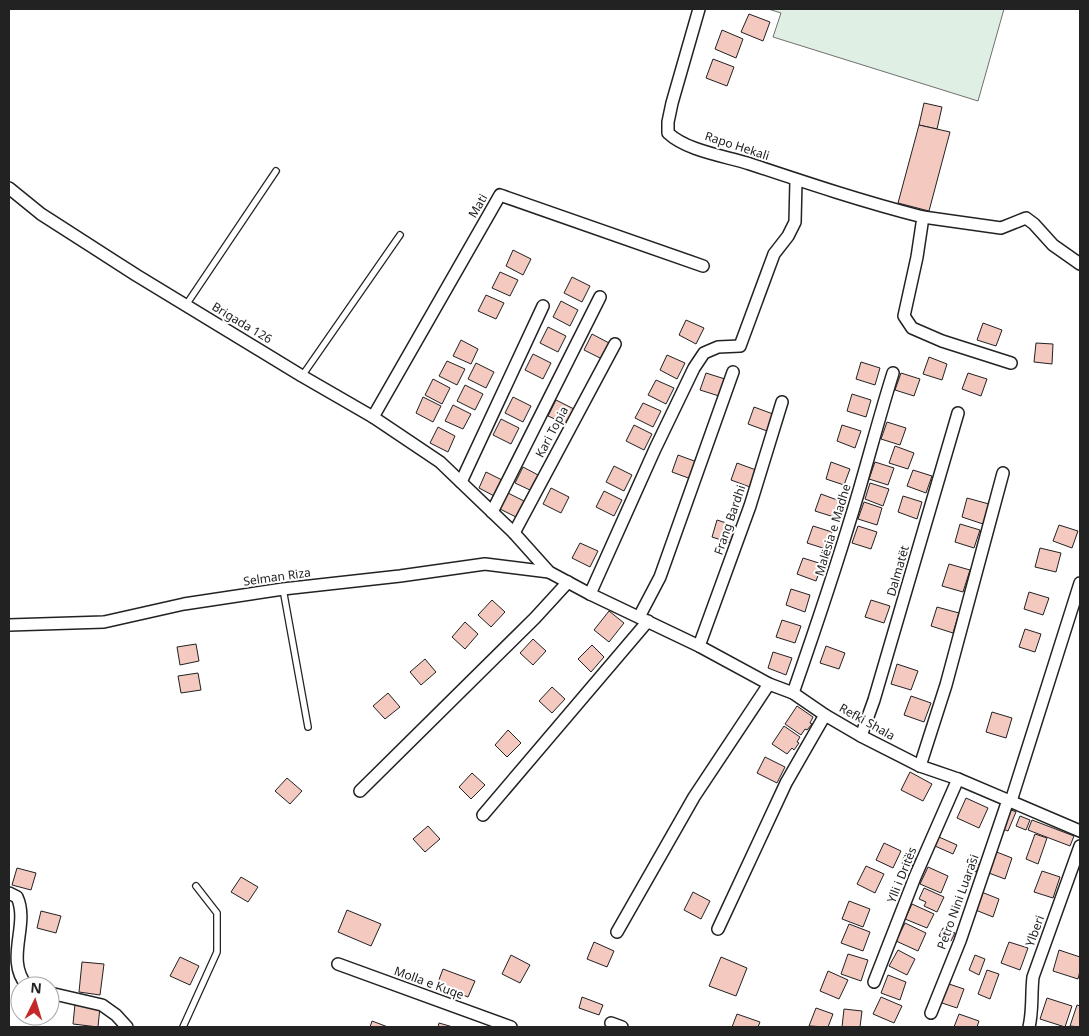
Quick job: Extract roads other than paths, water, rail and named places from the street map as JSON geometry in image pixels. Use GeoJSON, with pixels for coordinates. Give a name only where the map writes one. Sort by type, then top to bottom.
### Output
{"type":"FeatureCollection","features":[{"type":"Feature","properties":{"kind":"street","name":"Rapo Hekali"},"geometry":{"type":"LineString","coordinates":[[698,9],[668,122],[668,133],[676,140],[796,180],[922,217],[1001,228],[1026,218],[1053,245],[1080,264]]}},
{"type":"Feature","properties":{"kind":"street"},"geometry":{"type":"LineString","coordinates":[[590,594],[655,448],[694,368],[704,354],[718,347],[740,346],[774,254],[788,236],[795,222],[796,180]]}},
{"type":"Feature","properties":{"kind":"street","name":"Brigada 126"},"geometry":{"type":"LineString","coordinates":[[9,188],[41,214],[302,376],[373,417],[440,462],[514,533],[549,572]]}},
{"type":"Feature","properties":{"kind":"street","name":"Mati"},"geometry":{"type":"LineString","coordinates":[[373,417],[500,195],[703,266]]}},
{"type":"Feature","properties":{"kind":"street"},"geometry":{"type":"LineString","coordinates":[[922,217],[917,257],[904,316],[912,328],[942,341],[1011,363]]}},
{"type":"Feature","properties":{"kind":"street"},"geometry":{"type":"LineString","coordinates":[[492,512],[600,297]]}},
{"type":"Feature","properties":{"kind":"street"},"geometry":{"type":"LineString","coordinates":[[461,482],[543,306]]}},
{"type":"Feature","properties":{"kind":"street","name":"Kari Topia"},"geometry":{"type":"LineString","coordinates":[[514,533],[615,344]]}},
{"type":"Feature","properties":{"kind":"street"},"geometry":{"type":"LineString","coordinates":[[483,815],[644,619],[733,372]]}},
{"type":"Feature","properties":{"kind":"street","name":"Malësia e Madhe"},"geometry":{"type":"LineString","coordinates":[[793,693],[828,594],[893,373]]}},
{"type":"Feature","properties":{"kind":"street","name":"Frang Bardhi"},"geometry":{"type":"LineString","coordinates":[[699,646],[750,506],[782,402]]}},
{"type":"Feature","properties":{"kind":"street","name":"Dalmatët"},"geometry":{"type":"LineString","coordinates":[[861,736],[874,700],[958,413]]}},
{"type":"Feature","properties":{"kind":"street"},"geometry":{"type":"LineString","coordinates":[[920,766],[946,685],[1004,474]]}},
{"type":"Feature","properties":{"kind":"street","name":"Selman Riza"},"geometry":{"type":"LineString","coordinates":[[9,625],[104,622],[184,604],[283,589],[485,564],[549,572]]}},
{"type":"Feature","properties":{"kind":"street","name":"Refki Shala"},"geometry":{"type":"LineString","coordinates":[[549,572],[590,594],[699,646],[769,684],[793,693],[861,736],[920,766],[958,779],[1080,831]]}},
{"type":"Feature","properties":{"kind":"street"},"geometry":{"type":"LineString","coordinates":[[360,791],[528,625],[568,582]]}},
{"type":"Feature","properties":{"kind":"street","name":"Petro Nini Luarasi"},"geometry":{"type":"LineString","coordinates":[[931,1012],[960,941],[1009,800],[1080,583]]}},
{"type":"Feature","properties":{"kind":"street"},"geometry":{"type":"LineString","coordinates":[[617,932],[694,797],[769,684]]}},
{"type":"Feature","properties":{"kind":"street"},"geometry":{"type":"LineString","coordinates":[[718,929],[786,783],[826,715]]}},
{"type":"Feature","properties":{"kind":"street","name":"Ylli i Dritës"},"geometry":{"type":"LineString","coordinates":[[874,982],[915,877],[958,779]]}},
{"type":"Feature","properties":{"kind":"street","name":"Ylberi"},"geometry":{"type":"LineString","coordinates":[[1029,1027],[1032,1012],[1033,976],[1080,846]]}},
{"type":"Feature","properties":{"kind":"street"},"geometry":{"type":"LineString","coordinates":[[9,893],[17,897],[22,906],[16,964],[20,976]]}},
{"type":"Feature","properties":{"kind":"street","name":"Molla e Kuqe"},"geometry":{"type":"LineString","coordinates":[[338,964],[511,1027]]}},
{"type":"Feature","properties":{"kind":"street"},"geometry":{"type":"LineString","coordinates":[[60,995],[102,1005],[116,1015],[126,1027]]}},
{"type":"Feature","properties":{"kind":"lane"},"geometry":{"type":"LineString","coordinates":[[186,305],[276,171]]}},
{"type":"Feature","properties":{"kind":"lane"},"geometry":{"type":"LineString","coordinates":[[302,376],[400,235]]}},
{"type":"Feature","properties":{"kind":"lane"},"geometry":{"type":"LineString","coordinates":[[283,589],[308,728]]}},
{"type":"Feature","properties":{"kind":"lane"},"geometry":{"type":"LineString","coordinates":[[183,1027],[217,952],[217,913],[196,886]]}}]}
